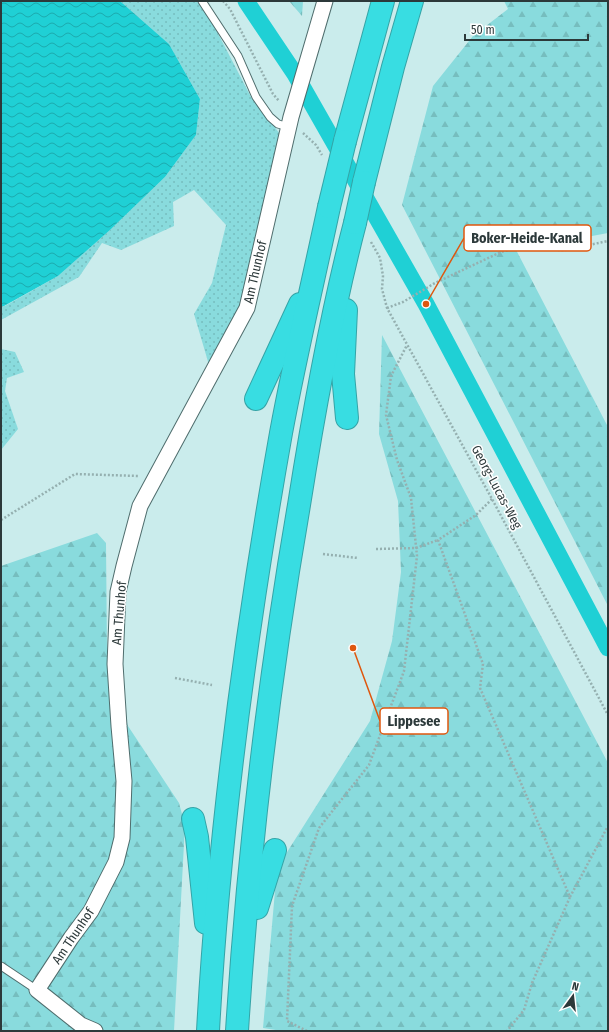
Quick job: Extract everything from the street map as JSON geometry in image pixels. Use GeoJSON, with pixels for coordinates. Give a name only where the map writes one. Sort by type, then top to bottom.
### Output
{"type":"FeatureCollection","features":[{"type":"Feature","properties":{"kind":"highway"},"geometry":{"type":"LineString","coordinates":[[208,1031],[224,824],[253,601],[282,431],[329,207],[344,141],[383,1]]}},
{"type":"Feature","properties":{"kind":"highway"},"geometry":{"type":"LineString","coordinates":[[237,1031],[241,964],[268,708],[283,599],[309,441],[329,341],[364,182],[393,67],[412,1]]}},
{"type":"Feature","properties":{"kind":"highway"},"geometry":{"type":"LineString","coordinates":[[346,418],[343,374],[353,232]]}},
{"type":"Feature","properties":{"kind":"highway"},"geometry":{"type":"LineString","coordinates":[[256,399],[315,272]]}},
{"type":"Feature","properties":{"kind":"highway"},"geometry":{"type":"LineString","coordinates":[[193,819],[197,837],[212,970]]}},
{"type":"Feature","properties":{"kind":"highway"},"geometry":{"type":"LineString","coordinates":[[241,964],[266,874],[275,850]]}},
{"type":"Feature","properties":{"kind":"street","name":"Am Thunhof"},"geometry":{"type":"LineString","coordinates":[[37,990],[71,938],[91,911],[116,862],[122,838],[124,781],[115,664],[118,592],[124,566],[140,506],[247,308],[292,116],[325,1]]}},
{"type":"Feature","properties":{"kind":"street"},"geometry":{"type":"LineString","coordinates":[[37,990],[81,1025],[95,1031]]}},
{"type":"Feature","properties":{"kind":"lane"},"geometry":{"type":"LineString","coordinates":[[202,1],[238,56],[256,97],[270,117],[278,124],[292,116]]}},
{"type":"Feature","properties":{"kind":"lane"},"geometry":{"type":"LineString","coordinates":[[1,966],[37,990]]}},
{"type":"Feature","properties":{"kind":"path"},"geometry":{"type":"LineString","coordinates":[[223,1],[230,9],[273,94],[292,116]]}},
{"type":"Feature","properties":{"kind":"path"},"geometry":{"type":"LineString","coordinates":[[387,308],[403,302],[435,283],[501,252],[512,249],[565,250],[608,241]]}},
{"type":"Feature","properties":{"kind":"path","name":"Georg-Lucas-Weg"},"geometry":{"type":"LineString","coordinates":[[382,264],[382,289],[387,308],[492,499],[608,716]]}},
{"type":"Feature","properties":{"kind":"path"},"geometry":{"type":"LineString","coordinates":[[307,1031],[287,1021],[292,906],[319,828],[369,765],[404,671],[417,556],[411,498],[398,460],[386,415],[391,376],[408,344]]}},
{"type":"Feature","properties":{"kind":"path"},"geometry":{"type":"LineString","coordinates":[[1,520],[75,474],[155,476]]}},
{"type":"Feature","properties":{"kind":"path"},"geometry":{"type":"LineString","coordinates":[[376,550],[416,548],[438,540],[476,515],[492,499]]}},
{"type":"Feature","properties":{"kind":"path"},"geometry":{"type":"LineString","coordinates":[[438,540],[483,664],[480,688],[570,897]]}},
{"type":"Feature","properties":{"kind":"path"},"geometry":{"type":"LineString","coordinates":[[323,554],[358,558]]}},
{"type":"Feature","properties":{"kind":"path"},"geometry":{"type":"LineString","coordinates":[[175,678],[212,685]]}},
{"type":"Feature","properties":{"kind":"path"},"geometry":{"type":"LineString","coordinates":[[507,1031],[524,1010],[532,983],[570,897],[608,826]]}},
{"type":"Feature","properties":{"kind":"green space"},"geometry":{"type":"Polygon","coordinates":[[[120,1],[197,1],[212,22],[251,97],[280,134],[240,304],[209,365],[194,314],[212,283],[226,225],[194,190],[173,202],[174,226],[121,250],[102,243],[79,277],[1,320],[1,306],[5,306],[58,276],[110,230],[165,177],[196,135],[200,99],[169,44],[120,1]]]}},
{"type":"Feature","properties":{"kind":"green space"},"geometry":{"type":"Polygon","coordinates":[[[289,1],[303,1],[302,16],[289,1]]]}},
{"type":"Feature","properties":{"kind":"green space"},"geometry":{"type":"Polygon","coordinates":[[[504,1],[608,1],[608,233],[560,242],[513,244],[608,427],[608,606],[402,205],[433,86],[473,36],[508,9],[504,1]]]}},
{"type":"Feature","properties":{"kind":"green space"},"geometry":{"type":"Polygon","coordinates":[[[382,335],[608,763],[608,1031],[282,1031],[263,1028],[277,868],[370,721],[392,641],[401,572],[398,501],[379,434],[382,335]]]}},
{"type":"Feature","properties":{"kind":"green space"},"geometry":{"type":"Polygon","coordinates":[[[1,349],[15,352],[24,372],[7,378],[5,391],[18,429],[1,450],[1,349]]]}},
{"type":"Feature","properties":{"kind":"green space"},"geometry":{"type":"Polygon","coordinates":[[[97,533],[106,543],[107,651],[128,726],[179,803],[185,825],[174,1031],[1,1031],[1,566],[97,533]]]}},
{"type":"Feature","properties":{"kind":"water"},"geometry":{"type":"Polygon","coordinates":[[[1,1],[120,1],[169,44],[200,99],[196,135],[165,177],[110,230],[58,276],[4,306],[1,306],[1,1]]]}},
{"type":"Feature","properties":{"kind":"waterway"},"geometry":{"type":"LineString","coordinates":[[246,1],[295,74],[426,304],[608,648]]}},
{"type":"Feature","properties":{"kind":"place","name":"Boker-Heide-Kanal"},"geometry":{"type":"Point","coordinates":[426,304]}},
{"type":"Feature","properties":{"kind":"place","name":"Lippesee"},"geometry":{"type":"Point","coordinates":[353,648]}}]}
